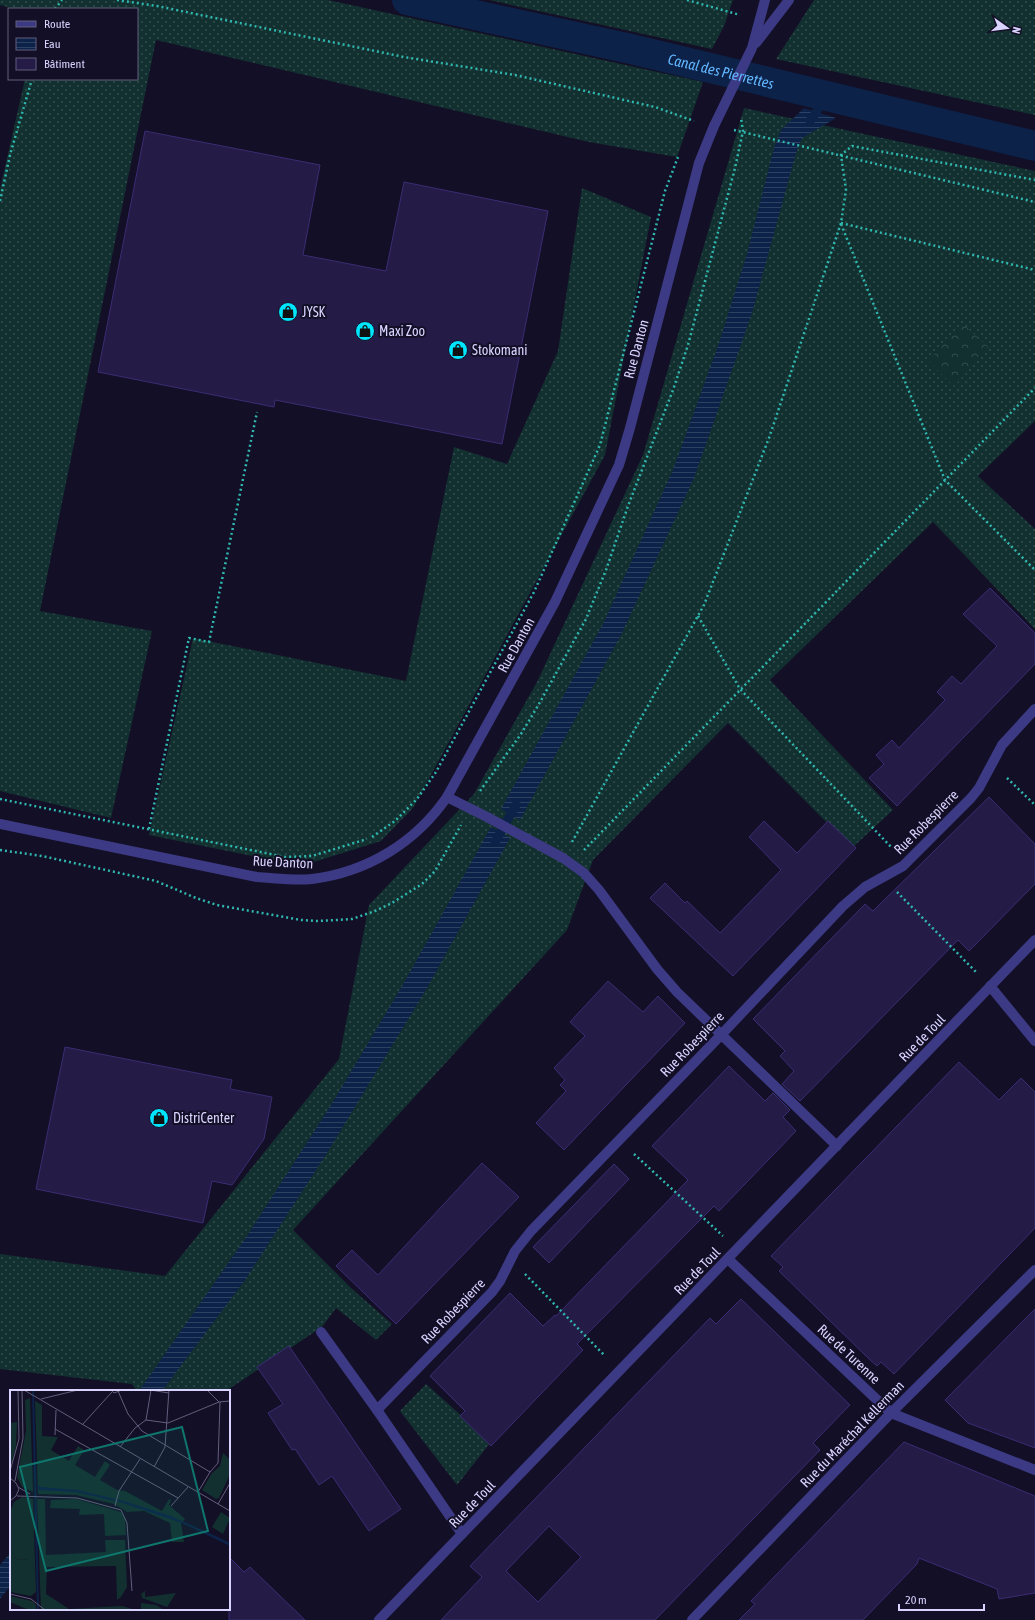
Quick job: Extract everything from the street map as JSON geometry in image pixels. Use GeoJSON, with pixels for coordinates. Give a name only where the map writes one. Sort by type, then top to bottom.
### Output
{"type":"FeatureCollection","features":[{"type":"Feature","properties":{"kind":"street"},"geometry":{"type":"LineString","coordinates":[[752,48],[765,0]]}},
{"type":"Feature","properties":{"kind":"street"},"geometry":{"type":"LineString","coordinates":[[752,48],[789,0]]}},
{"type":"Feature","properties":{"kind":"street","name":"Rue Danton"},"geometry":{"type":"LineString","coordinates":[[0,824],[257,877],[293,880],[312,879],[350,871],[386,855],[423,827],[438,811],[448,797],[555,602],[619,465],[698,169],[714,126],[752,48]]}},
{"type":"Feature","properties":{"kind":"street","name":"Rue Robespierre"},"geometry":{"type":"LineString","coordinates":[[377,1410],[492,1292],[500,1281],[515,1251],[531,1231],[721,1035],[843,906],[865,887],[906,863],[971,798],[979,788],[1002,745],[1035,709]]}},
{"type":"Feature","properties":{"kind":"street"},"geometry":{"type":"LineString","coordinates":[[448,797],[567,860],[584,873],[599,890],[657,969],[677,992],[837,1146]]}},
{"type":"Feature","properties":{"kind":"street","name":"Rue de Toul"},"geometry":{"type":"LineString","coordinates":[[384,1618],[462,1534],[1035,940]]}},
{"type":"Feature","properties":{"kind":"street"},"geometry":{"type":"LineString","coordinates":[[990,986],[1035,1041]]}},
{"type":"Feature","properties":{"kind":"street","name":"Rue de Turenne"},"geometry":{"type":"LineString","coordinates":[[728,1259],[891,1413],[1035,1470]]}},
{"type":"Feature","properties":{"kind":"street","name":"Rue du Maréchal Kellerman"},"geometry":{"type":"LineString","coordinates":[[692,1620],[891,1413],[1035,1270]]}},
{"type":"Feature","properties":{"kind":"street"},"geometry":{"type":"LineString","coordinates":[[321,1332],[377,1410],[462,1534]]}},
{"type":"Feature","properties":{"kind":"path"},"geometry":{"type":"LineString","coordinates":[[56,8],[62,0]]}},
{"type":"Feature","properties":{"kind":"path"},"geometry":{"type":"LineString","coordinates":[[116,0],[157,6],[404,57],[515,75],[655,107],[696,122]]}},
{"type":"Feature","properties":{"kind":"path"},"geometry":{"type":"LineString","coordinates":[[687,0],[743,16]]}},
{"type":"Feature","properties":{"kind":"path"},"geometry":{"type":"LineString","coordinates":[[0,201],[10,155],[32,80]]}},
{"type":"Feature","properties":{"kind":"path"},"geometry":{"type":"LineString","coordinates":[[692,128],[699,116]]}},
{"type":"Feature","properties":{"kind":"path"},"geometry":{"type":"LineString","coordinates":[[0,850],[16,851],[156,881],[196,898],[218,905],[301,920],[318,921],[352,919],[392,903],[422,884],[435,871],[488,779],[521,734],[586,619],[606,570],[628,506],[673,390],[688,345],[735,168],[742,131],[741,118]]}},
{"type":"Feature","properties":{"kind":"path"},"geometry":{"type":"LineString","coordinates":[[714,126],[742,131],[1035,202]]}},
{"type":"Feature","properties":{"kind":"path"},"geometry":{"type":"LineString","coordinates":[[841,155],[852,146],[1035,180]]}},
{"type":"Feature","properties":{"kind":"path"},"geometry":{"type":"LineString","coordinates":[[0,799],[285,857],[312,856],[369,839],[395,821],[417,800],[436,772],[534,592],[600,445],[665,191],[680,152]]}},
{"type":"Feature","properties":{"kind":"path"},"geometry":{"type":"LineString","coordinates":[[567,860],[704,605],[770,438],[841,223],[846,190],[841,155]]}},
{"type":"Feature","properties":{"kind":"path"},"geometry":{"type":"LineString","coordinates":[[841,223],[1035,270]]}},
{"type":"Feature","properties":{"kind":"path"},"geometry":{"type":"LineString","coordinates":[[841,223],[945,480],[1035,570]]}},
{"type":"Feature","properties":{"kind":"path"},"geometry":{"type":"LineString","coordinates":[[567,860],[740,689],[1035,388]]}},
{"type":"Feature","properties":{"kind":"path"},"geometry":{"type":"LineString","coordinates":[[149,829],[189,638],[209,642],[257,412]]}},
{"type":"Feature","properties":{"kind":"path"},"geometry":{"type":"LineString","coordinates":[[698,615],[740,689],[906,863]]}},
{"type":"Feature","properties":{"kind":"path"},"geometry":{"type":"LineString","coordinates":[[992,764],[1035,805]]}},
{"type":"Feature","properties":{"kind":"path"},"geometry":{"type":"LineString","coordinates":[[882,878],[990,986]]}},
{"type":"Feature","properties":{"kind":"path"},"geometry":{"type":"LineString","coordinates":[[620,1140],[737,1249]]}},
{"type":"Feature","properties":{"kind":"path"},"geometry":{"type":"LineString","coordinates":[[510,1260],[619,1371]]}},
{"type":"Feature","properties":{"kind":"green space"},"geometry":{"type":"Polygon","coordinates":[[[0,0],[328,0],[703,82],[677,157],[589,142],[156,40],[40,611],[152,631],[111,818],[0,791],[0,189],[25,80],[138,80],[138,8],[12,8],[0,5],[0,0]]]}},
{"type":"Feature","properties":{"kind":"green space"},"geometry":{"type":"Polygon","coordinates":[[[489,0],[733,0],[724,26],[712,49],[489,0]]]}},
{"type":"Feature","properties":{"kind":"green space"},"geometry":{"type":"Polygon","coordinates":[[[814,0],[1035,0],[1035,115],[776,59],[814,0]]]}},
{"type":"Feature","properties":{"kind":"green space"},"geometry":{"type":"Polygon","coordinates":[[[744,108],[1035,171],[1035,421],[978,476],[1035,529],[1035,629],[933,522],[770,680],[893,810],[852,848],[728,723],[593,860],[567,930],[293,1230],[351,1288],[392,1324],[376,1340],[336,1308],[322,1327],[228,1390],[136,1390],[132,1384],[0,1369],[0,1254],[165,1276],[339,1059],[369,905],[474,794],[537,682],[643,455],[744,108]]]}},
{"type":"Feature","properties":{"kind":"green space"},"geometry":{"type":"Polygon","coordinates":[[[582,188],[651,217],[605,455],[413,808],[381,841],[301,866],[149,835],[193,638],[406,681],[454,447],[507,464],[558,351],[582,188]]]}},
{"type":"Feature","properties":{"kind":"green space"},"geometry":{"type":"Polygon","coordinates":[[[963,324],[989,348],[954,386],[928,361],[963,324]]]}},
{"type":"Feature","properties":{"kind":"green space"},"geometry":{"type":"Polygon","coordinates":[[[426,1384],[491,1442],[457,1485],[400,1411],[426,1384]]]}},
{"type":"Feature","properties":{"kind":"water"},"geometry":{"type":"Polygon","coordinates":[[[804,108],[836,118],[802,138],[796,153],[752,313],[694,478],[621,635],[520,820],[501,809],[603,624],[673,470],[718,346],[747,254],[774,148],[781,130],[804,108]]]}},
{"type":"Feature","properties":{"kind":"water"},"geometry":{"type":"Polygon","coordinates":[[[491,827],[510,838],[427,988],[327,1153],[245,1280],[163,1390],[140,1390],[247,1236],[331,1105],[401,988],[491,827]]]}},
{"type":"Feature","properties":{"kind":"water"},"geometry":{"type":"Polygon","coordinates":[[[10,1553],[10,1586],[0,1599],[0,1565],[10,1553]]]}},
{"type":"Feature","properties":{"kind":"building"},"geometry":{"type":"Polygon","coordinates":[[[145,131],[320,165],[303,255],[386,271],[404,182],[548,211],[502,444],[275,400],[274,407],[98,372],[145,131]]]}},
{"type":"Feature","properties":{"kind":"building"},"geometry":{"type":"Polygon","coordinates":[[[990,588],[1035,633],[1035,664],[897,806],[869,778],[884,764],[876,755],[892,740],[899,748],[945,700],[937,692],[952,676],[961,684],[997,646],[963,614],[990,588]]]}},
{"type":"Feature","properties":{"kind":"building"},"geometry":{"type":"Polygon","coordinates":[[[989,797],[1035,844],[1035,884],[969,951],[958,940],[800,1101],[782,1084],[794,1071],[780,1056],[785,1051],[753,1019],[865,904],[873,911],[989,797]]]}},
{"type":"Feature","properties":{"kind":"building"},"geometry":{"type":"Polygon","coordinates":[[[764,821],[797,853],[828,821],[856,848],[733,976],[650,898],[665,883],[685,903],[687,901],[720,933],[781,870],[749,837],[764,821]]]}},
{"type":"Feature","properties":{"kind":"building"},"geometry":{"type":"Polygon","coordinates":[[[608,981],[643,1012],[658,996],[685,1023],[564,1150],[536,1123],[566,1091],[560,1085],[565,1080],[554,1068],[585,1036],[570,1022],[608,981]]]}},
{"type":"Feature","properties":{"kind":"building","name":"DistriCenter"},"geometry":{"type":"Polygon","coordinates":[[[65,1047],[232,1080],[230,1089],[272,1097],[264,1139],[232,1185],[212,1181],[203,1223],[36,1189],[65,1047]]]}},
{"type":"Feature","properties":{"kind":"building"},"geometry":{"type":"Polygon","coordinates":[[[959,1062],[999,1100],[1021,1078],[1035,1092],[1035,1228],[894,1374],[881,1362],[877,1366],[868,1358],[779,1271],[783,1267],[771,1256],[959,1062]]]}},
{"type":"Feature","properties":{"kind":"building"},"geometry":{"type":"Polygon","coordinates":[[[729,1066],[765,1101],[773,1093],[790,1110],[783,1117],[796,1131],[719,1211],[714,1206],[577,1344],[583,1350],[491,1446],[460,1416],[465,1411],[430,1376],[510,1293],[543,1326],[555,1315],[556,1316],[688,1180],[652,1146],[729,1066]]]}},
{"type":"Feature","properties":{"kind":"building"},"geometry":{"type":"Polygon","coordinates":[[[482,1163],[519,1197],[396,1324],[336,1266],[352,1250],[378,1275],[482,1163]]]}},
{"type":"Feature","properties":{"kind":"building"},"geometry":{"type":"Polygon","coordinates":[[[614,1164],[629,1179],[549,1263],[533,1247],[614,1164]]]}},
{"type":"Feature","properties":{"kind":"building"},"geometry":{"type":"Polygon","coordinates":[[[741,1299],[850,1405],[813,1443],[820,1450],[655,1620],[441,1620],[482,1577],[470,1566],[710,1318],[716,1324],[741,1299]],[[549,1526],[506,1571],[538,1602],[581,1557],[549,1526]]]}},
{"type":"Feature","properties":{"kind":"building"},"geometry":{"type":"Polygon","coordinates":[[[1035,1309],[1035,1448],[968,1423],[945,1400],[1035,1309]]]}},
{"type":"Feature","properties":{"kind":"building"},"geometry":{"type":"Polygon","coordinates":[[[289,1346],[401,1509],[369,1531],[332,1476],[319,1485],[295,1449],[292,1450],[268,1413],[283,1404],[257,1367],[289,1346]]]}},
{"type":"Feature","properties":{"kind":"building"},"geometry":{"type":"Polygon","coordinates":[[[904,1442],[1035,1496],[1035,1593],[999,1599],[997,1589],[919,1558],[917,1564],[863,1620],[739,1620],[755,1604],[751,1601],[904,1442]]]}},
{"type":"Feature","properties":{"kind":"building"},"geometry":{"type":"Polygon","coordinates":[[[230,1558],[244,1572],[250,1567],[305,1620],[229,1620],[230,1558]]]}},
{"type":"Feature","properties":{"kind":"waterway","name":"Canal des Pierrettes"},"geometry":{"type":"LineString","coordinates":[[407,0],[631,49],[1035,146]]}},
{"type":"Feature","properties":{"kind":"waterway"},"geometry":{"type":"LineString","coordinates":[[810,121],[827,96]]}},
{"type":"Feature","properties":{"kind":"waterway"},"geometry":{"type":"LineString","coordinates":[[495,842],[516,805]]}},
{"type":"Feature","properties":{"kind":"place","name":"JYSK"},"geometry":{"type":"Point","coordinates":[288,312]}},
{"type":"Feature","properties":{"kind":"place","name":"Maxi Zoo"},"geometry":{"type":"Point","coordinates":[365,331]}},
{"type":"Feature","properties":{"kind":"place","name":"Stokomani"},"geometry":{"type":"Point","coordinates":[458,350]}},
{"type":"Feature","properties":{"kind":"place","name":"DistriCenter"},"geometry":{"type":"Point","coordinates":[159,1118]}}]}
